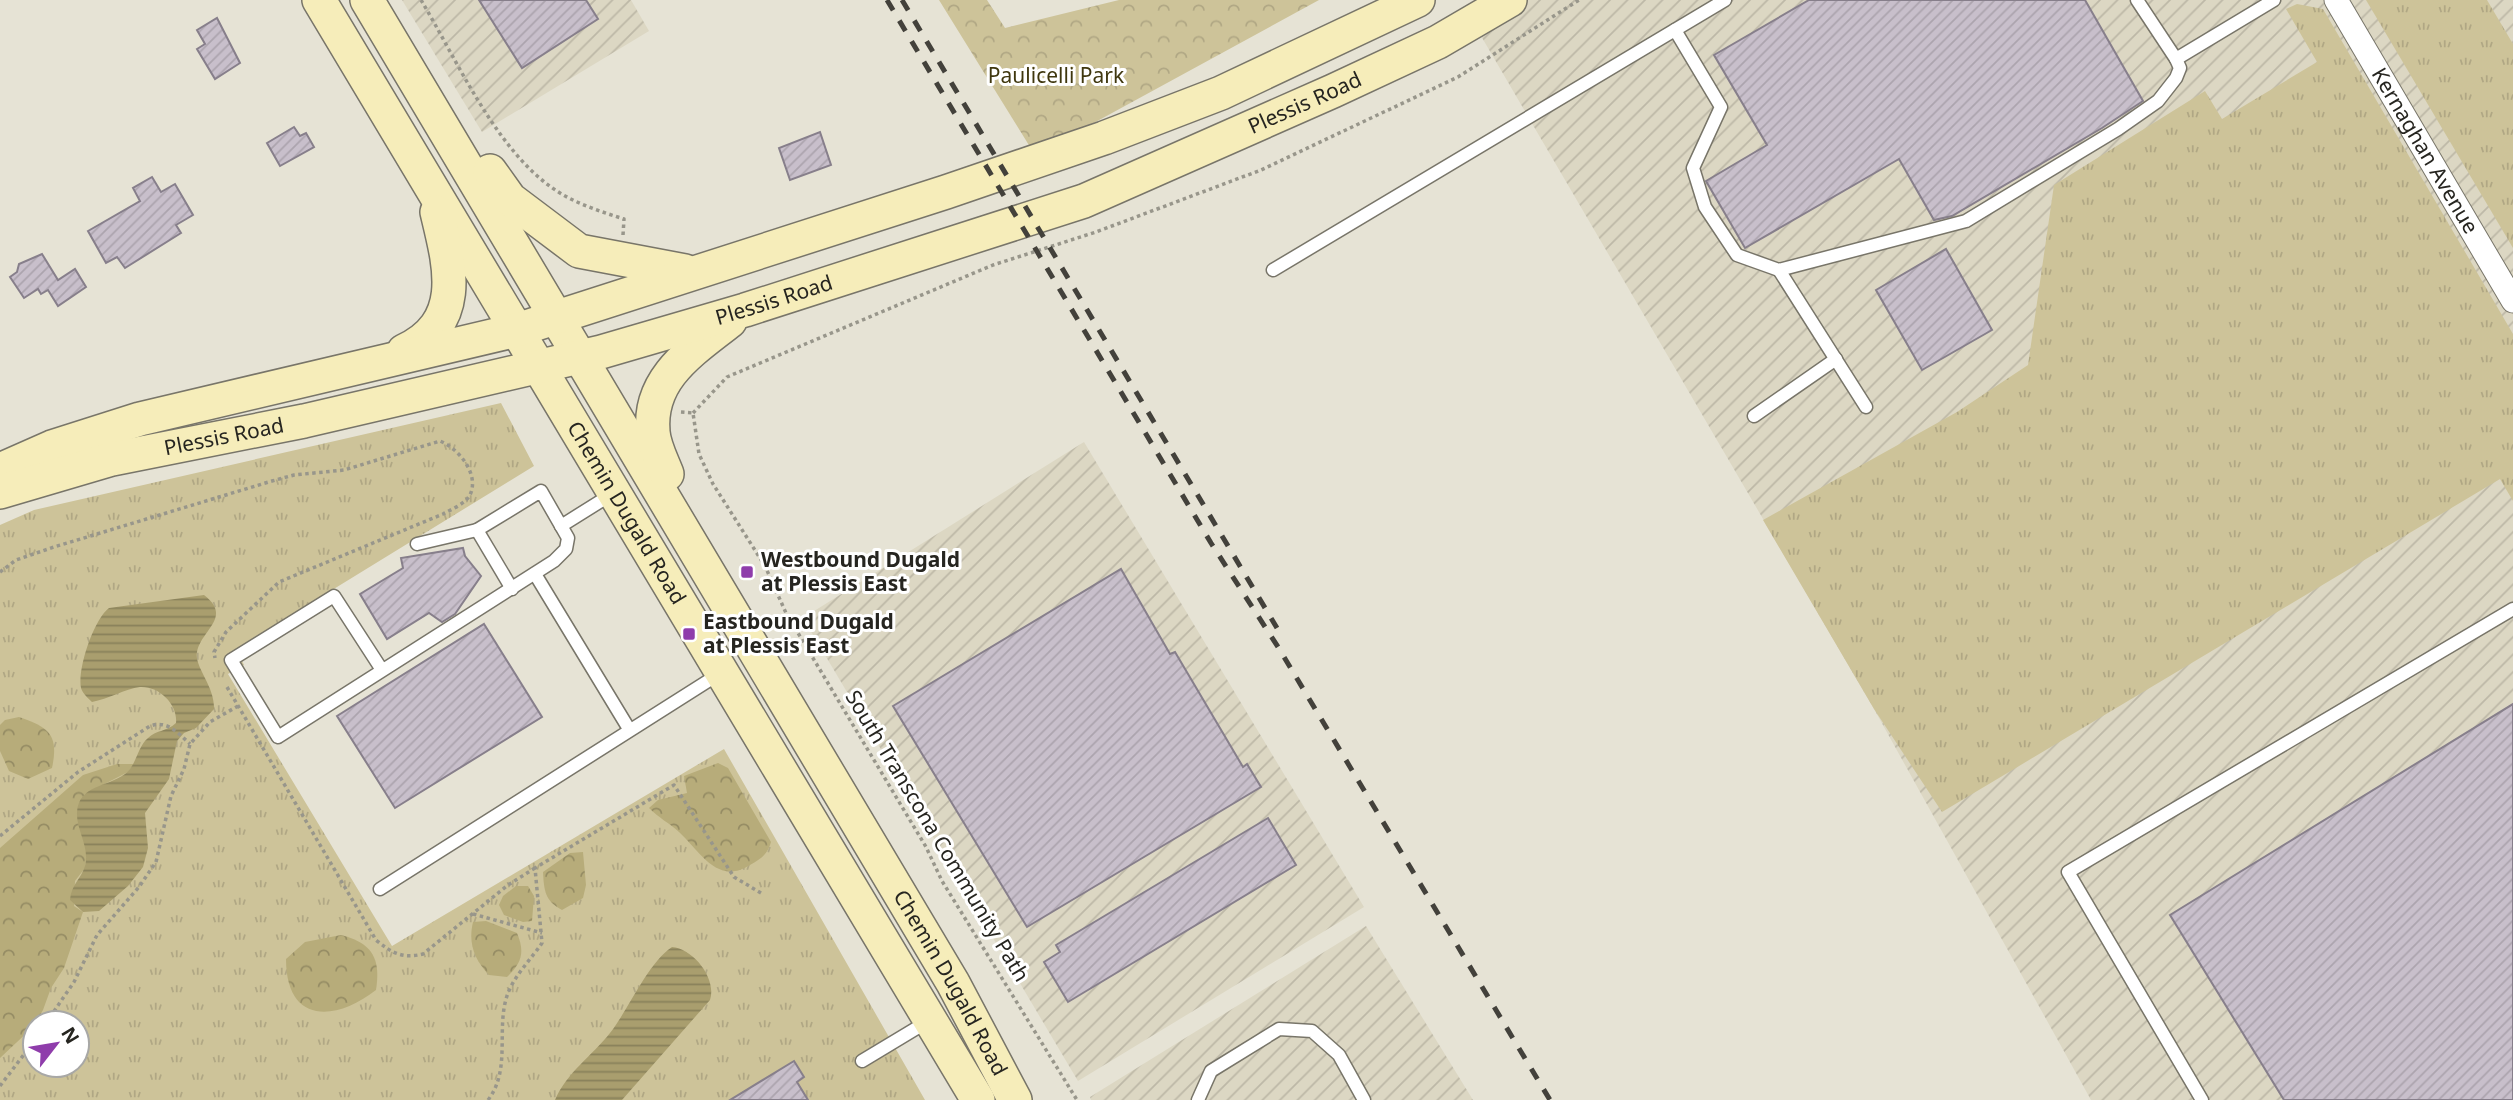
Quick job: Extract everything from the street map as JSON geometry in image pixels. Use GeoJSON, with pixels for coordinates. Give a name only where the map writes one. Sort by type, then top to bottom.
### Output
{"type":"FeatureCollection","features":[{"type":"Feature","properties":{"kind":"main road","name":"Chemin Dugald Road"},"geometry":{"type":"LineString","coordinates":[[319,0],[612,494],[978,1100]]}},
{"type":"Feature","properties":{"kind":"main road","name":"Chemin Dugald Road"},"geometry":{"type":"LineString","coordinates":[[367,0],[953,983],[1015,1100]]}},
{"type":"Feature","properties":{"kind":"main road","name":"Plessis Road"},"geometry":{"type":"LineString","coordinates":[[0,470],[52,447],[140,419],[517,330],[1118,133],[1222,93],[1418,0]]}},
{"type":"Feature","properties":{"kind":"main road","name":"Plessis Road"},"geometry":{"type":"LineString","coordinates":[[0,492],[112,459],[304,421],[579,357],[745,310],[1084,201],[1333,92],[1438,42],[1510,0]]}},
{"type":"Feature","properties":{"kind":"main road"},"geometry":{"type":"LineString","coordinates":[[422,90],[456,124],[510,199],[579,251],[621,261],[695,272]]}},
{"type":"Feature","properties":{"kind":"main road"},"geometry":{"type":"LineString","coordinates":[[372,366],[415,346],[435,330],[442,319],[451,286],[445,242],[431,186]]}},
{"type":"Feature","properties":{"kind":"main road"},"geometry":{"type":"LineString","coordinates":[[685,533],[653,435],[653,414],[663,382],[675,364],[745,310]]}},
{"type":"Feature","properties":{"kind":"main road"},"geometry":{"type":"LineString","coordinates":[[720,674],[758,654]]}},
{"type":"Feature","properties":{"kind":"main road"},"geometry":{"type":"LineString","coordinates":[[930,1020],[946,1005],[953,983]]}},
{"type":"Feature","properties":{"kind":"street","name":"Kernaghan Avenue"},"geometry":{"type":"LineString","coordinates":[[2336,0],[2513,301]]}},
{"type":"Feature","properties":{"kind":"lane"},"geometry":{"type":"LineString","coordinates":[[1273,270],[1725,0]]}},
{"type":"Feature","properties":{"kind":"lane"},"geometry":{"type":"LineString","coordinates":[[2176,59],[2270,1]]}},
{"type":"Feature","properties":{"kind":"lane"},"geometry":{"type":"LineString","coordinates":[[1675,30],[1721,107],[1693,168],[1705,207],[1738,255],[1779,270],[1966,221],[2158,101],[2176,78],[2180,68],[2143,2]]}},
{"type":"Feature","properties":{"kind":"lane"},"geometry":{"type":"LineString","coordinates":[[1779,270],[1866,407]]}},
{"type":"Feature","properties":{"kind":"lane"},"geometry":{"type":"LineString","coordinates":[[1754,416],[1836,359]]}},
{"type":"Feature","properties":{"kind":"lane"},"geometry":{"type":"LineString","coordinates":[[383,670],[334,596],[230,660],[278,737],[535,574],[566,549],[568,538],[541,491],[477,530],[417,544]]}},
{"type":"Feature","properties":{"kind":"lane"},"geometry":{"type":"LineString","coordinates":[[561,526],[612,494]]}},
{"type":"Feature","properties":{"kind":"lane"},"geometry":{"type":"LineString","coordinates":[[477,530],[512,589]]}},
{"type":"Feature","properties":{"kind":"lane"},"geometry":{"type":"LineString","coordinates":[[535,574],[629,729]]}},
{"type":"Feature","properties":{"kind":"lane"},"geometry":{"type":"LineString","coordinates":[[2202,1100],[2068,872],[2513,609]]}},
{"type":"Feature","properties":{"kind":"lane"},"geometry":{"type":"LineString","coordinates":[[380,889],[629,729],[720,674]]}},
{"type":"Feature","properties":{"kind":"lane"},"geometry":{"type":"LineString","coordinates":[[862,1061],[930,1020]]}},
{"type":"Feature","properties":{"kind":"lane"},"geometry":{"type":"LineString","coordinates":[[1198,1100],[1211,1071],[1279,1029],[1312,1031],[1339,1055],[1364,1100]]}},
{"type":"Feature","properties":{"kind":"path"},"geometry":{"type":"LineString","coordinates":[[421,0],[498,130],[518,157],[551,187],[588,207],[624,219]]}},
{"type":"Feature","properties":{"kind":"path"},"geometry":{"type":"LineString","coordinates":[[678,412],[693,413],[726,377],[993,265],[1097,232],[1261,170],[1458,78],[1579,0]]}},
{"type":"Feature","properties":{"kind":"path","name":"South Transcona Community Path"},"geometry":{"type":"LineString","coordinates":[[693,413],[699,454],[713,484],[765,566],[786,613],[926,848],[942,881],[1077,1100]]}},
{"type":"Feature","properties":{"kind":"path"},"geometry":{"type":"LineString","coordinates":[[0,572],[16,560],[54,547],[294,475],[345,470],[440,441],[459,451],[465,459],[472,485],[470,494],[463,502],[443,514],[279,582],[226,632],[214,652],[216,668]]}},
{"type":"Feature","properties":{"kind":"path"},"geometry":{"type":"LineString","coordinates":[[221,677],[376,940],[407,958],[423,954],[535,868],[674,785],[734,877],[761,893]]}},
{"type":"Feature","properties":{"kind":"path"},"geometry":{"type":"LineString","coordinates":[[56,1009],[75,982],[97,935],[139,887],[156,862],[171,796],[184,769],[190,744],[210,722],[238,706]]}},
{"type":"Feature","properties":{"kind":"path"},"geometry":{"type":"LineString","coordinates":[[0,836],[78,772],[150,726],[159,723],[172,727],[190,744]]}},
{"type":"Feature","properties":{"kind":"path"},"geometry":{"type":"LineString","coordinates":[[488,1100],[494,1093],[502,1063],[503,1013],[509,991],[542,943],[535,868]]}},
{"type":"Feature","properties":{"kind":"path"},"geometry":{"type":"LineString","coordinates":[[473,914],[542,933]]}},
{"type":"Feature","properties":{"kind":"path"},"geometry":{"type":"LineString","coordinates":[[0,1086],[21,1058]]}},
{"type":"Feature","properties":{"kind":"shaded area"},"geometry":{"type":"Polygon","coordinates":[[[402,0],[631,0],[649,31],[482,132],[402,0]]]}},
{"type":"Feature","properties":{"kind":"shaded area"},"geometry":{"type":"Polygon","coordinates":[[[1511,0],[2513,0],[2513,1100],[2091,1100],[1874,709],[1474,24],[1511,0]]]}},
{"type":"Feature","properties":{"kind":"shaded area"},"geometry":{"type":"Polygon","coordinates":[[[1084,442],[1364,907],[1078,1081],[803,618],[1084,442]]]}},
{"type":"Feature","properties":{"kind":"shaded area"},"geometry":{"type":"Polygon","coordinates":[[[204,595],[216,610],[216,617],[200,644],[197,658],[211,692],[214,709],[196,728],[184,733],[177,741],[169,779],[145,813],[148,848],[143,867],[128,886],[99,911],[83,912],[70,900],[86,859],[77,819],[79,803],[88,792],[125,774],[148,738],[176,723],[171,703],[161,693],[147,688],[134,688],[92,702],[84,694],[80,680],[88,645],[98,622],[109,608],[204,595]]]}},
{"type":"Feature","properties":{"kind":"shaded area"},"geometry":{"type":"Polygon","coordinates":[[[1366,926],[1473,1100],[1091,1100],[1090,1097],[1366,926]]]}},
{"type":"Feature","properties":{"kind":"shaded area"},"geometry":{"type":"Polygon","coordinates":[[[672,947],[688,953],[702,966],[710,983],[710,1000],[622,1100],[555,1100],[573,1073],[610,1033],[654,964],[672,947]]]}},
{"type":"Feature","properties":{"kind":"green space","name":"Paulicelli Park"},"geometry":{"type":"Polygon","coordinates":[[[939,0],[987,0],[1005,28],[1119,0],[1319,0],[1035,155],[939,0]]]}},
{"type":"Feature","properties":{"kind":"green space"},"geometry":{"type":"Polygon","coordinates":[[[2366,0],[2487,0],[2513,44],[2513,248],[2366,0]]]}},
{"type":"Feature","properties":{"kind":"green space"},"geometry":{"type":"Polygon","coordinates":[[[2297,4],[2323,9],[2513,334],[2513,501],[2500,479],[1942,812],[1874,709],[1763,520],[1957,412],[2028,365],[2054,185],[2205,91],[2222,119],[2317,62],[2286,9],[2297,4]]]}},
{"type":"Feature","properties":{"kind":"green space"},"geometry":{"type":"Polygon","coordinates":[[[501,403],[534,466],[236,649],[244,665],[228,674],[392,946],[724,749],[925,1100],[0,1100],[0,525],[34,510],[501,403]]]}},
{"type":"Feature","properties":{"kind":"green space"},"geometry":{"type":"Polygon","coordinates":[[[19,717],[44,729],[53,740],[52,768],[28,779],[9,771],[0,751],[0,725],[5,720],[19,717]]]}},
{"type":"Feature","properties":{"kind":"green space"},"geometry":{"type":"Polygon","coordinates":[[[718,763],[728,768],[771,842],[761,858],[738,870],[728,871],[710,864],[679,832],[649,808],[658,800],[687,793],[684,776],[718,763]]]}},
{"type":"Feature","properties":{"kind":"green space"},"geometry":{"type":"Polygon","coordinates":[[[117,764],[134,764],[128,772],[85,794],[77,812],[87,851],[85,868],[75,881],[74,906],[83,912],[64,968],[51,988],[43,1009],[21,1009],[21,1038],[0,1058],[0,848],[83,775],[117,764]]]}},
{"type":"Feature","properties":{"kind":"green space"},"geometry":{"type":"Polygon","coordinates":[[[583,852],[586,885],[583,898],[562,910],[546,895],[543,872],[570,853],[583,852]]]}},
{"type":"Feature","properties":{"kind":"green space"},"geometry":{"type":"Polygon","coordinates":[[[516,886],[528,886],[534,896],[532,921],[523,922],[504,915],[499,905],[503,896],[516,886]]]}},
{"type":"Feature","properties":{"kind":"green space"},"geometry":{"type":"Polygon","coordinates":[[[486,921],[517,933],[521,957],[507,977],[489,975],[479,963],[474,950],[471,937],[473,922],[486,921]]]}},
{"type":"Feature","properties":{"kind":"green space"},"geometry":{"type":"Polygon","coordinates":[[[341,935],[360,942],[372,954],[377,969],[376,990],[345,1008],[316,1011],[304,1006],[294,996],[288,980],[286,959],[305,942],[341,935]]]}},
{"type":"Feature","properties":{"kind":"building"},"geometry":{"type":"Polygon","coordinates":[[[479,0],[586,0],[598,19],[522,68],[479,0]]]}},
{"type":"Feature","properties":{"kind":"building"},"geometry":{"type":"Polygon","coordinates":[[[1809,0],[2085,0],[2143,101],[1952,216],[1934,220],[1899,159],[1745,248],[1706,181],[1767,145],[1714,55],[1809,0]]]}},
{"type":"Feature","properties":{"kind":"building"},"geometry":{"type":"Polygon","coordinates":[[[217,18],[240,63],[215,79],[197,49],[205,44],[197,30],[217,18]]]}},
{"type":"Feature","properties":{"kind":"building"},"geometry":{"type":"Polygon","coordinates":[[[294,127],[300,136],[306,133],[314,147],[280,166],[267,143],[294,127]]]}},
{"type":"Feature","properties":{"kind":"building"},"geometry":{"type":"Polygon","coordinates":[[[820,132],[831,165],[790,180],[779,148],[820,132]]]}},
{"type":"Feature","properties":{"kind":"building"},"geometry":{"type":"Polygon","coordinates":[[[152,177],[161,192],[175,184],[193,215],[176,225],[181,233],[125,268],[117,257],[106,263],[88,231],[140,201],[133,188],[152,177]]]}},
{"type":"Feature","properties":{"kind":"building"},"geometry":{"type":"Polygon","coordinates":[[[1946,249],[1992,330],[1922,370],[1876,290],[1946,249]]]}},
{"type":"Feature","properties":{"kind":"building"},"geometry":{"type":"Polygon","coordinates":[[[42,254],[58,280],[75,269],[86,287],[58,306],[48,290],[41,294],[38,289],[24,298],[10,277],[17,272],[19,264],[42,254]]]}},
{"type":"Feature","properties":{"kind":"building"},"geometry":{"type":"Polygon","coordinates":[[[463,548],[465,556],[481,576],[455,614],[442,622],[429,613],[387,639],[360,594],[403,568],[401,558],[463,548]]]}},
{"type":"Feature","properties":{"kind":"building"},"geometry":{"type":"Polygon","coordinates":[[[1121,569],[1170,654],[1175,652],[1243,767],[1247,764],[1261,787],[1027,927],[893,706],[1121,569]]]}},
{"type":"Feature","properties":{"kind":"building"},"geometry":{"type":"Polygon","coordinates":[[[484,624],[542,717],[395,808],[337,716],[484,624]]]}},
{"type":"Feature","properties":{"kind":"building"},"geometry":{"type":"Polygon","coordinates":[[[2513,704],[2513,1100],[2284,1100],[2170,915],[2513,704]]]}},
{"type":"Feature","properties":{"kind":"building"},"geometry":{"type":"Polygon","coordinates":[[[1268,818],[1296,865],[1068,1002],[1044,962],[1060,952],[1056,945],[1268,818]]]}},
{"type":"Feature","properties":{"kind":"building"},"geometry":{"type":"Polygon","coordinates":[[[794,1061],[804,1077],[797,1082],[808,1100],[730,1100],[794,1061]]]}},
{"type":"Feature","properties":{"kind":"railway"},"geometry":{"type":"LineString","coordinates":[[887,0],[1211,543],[1278,647],[1550,1100]]}},
{"type":"Feature","properties":{"kind":"railway"},"geometry":{"type":"LineString","coordinates":[[902,0],[1277,628]]}},
{"type":"Feature","properties":{"kind":"place","name":"Westbound Dugald at Plessis East"},"geometry":{"type":"Point","coordinates":[747,572]}},
{"type":"Feature","properties":{"kind":"place","name":"Eastbound Dugald at Plessis East"},"geometry":{"type":"Point","coordinates":[689,634]}}]}
